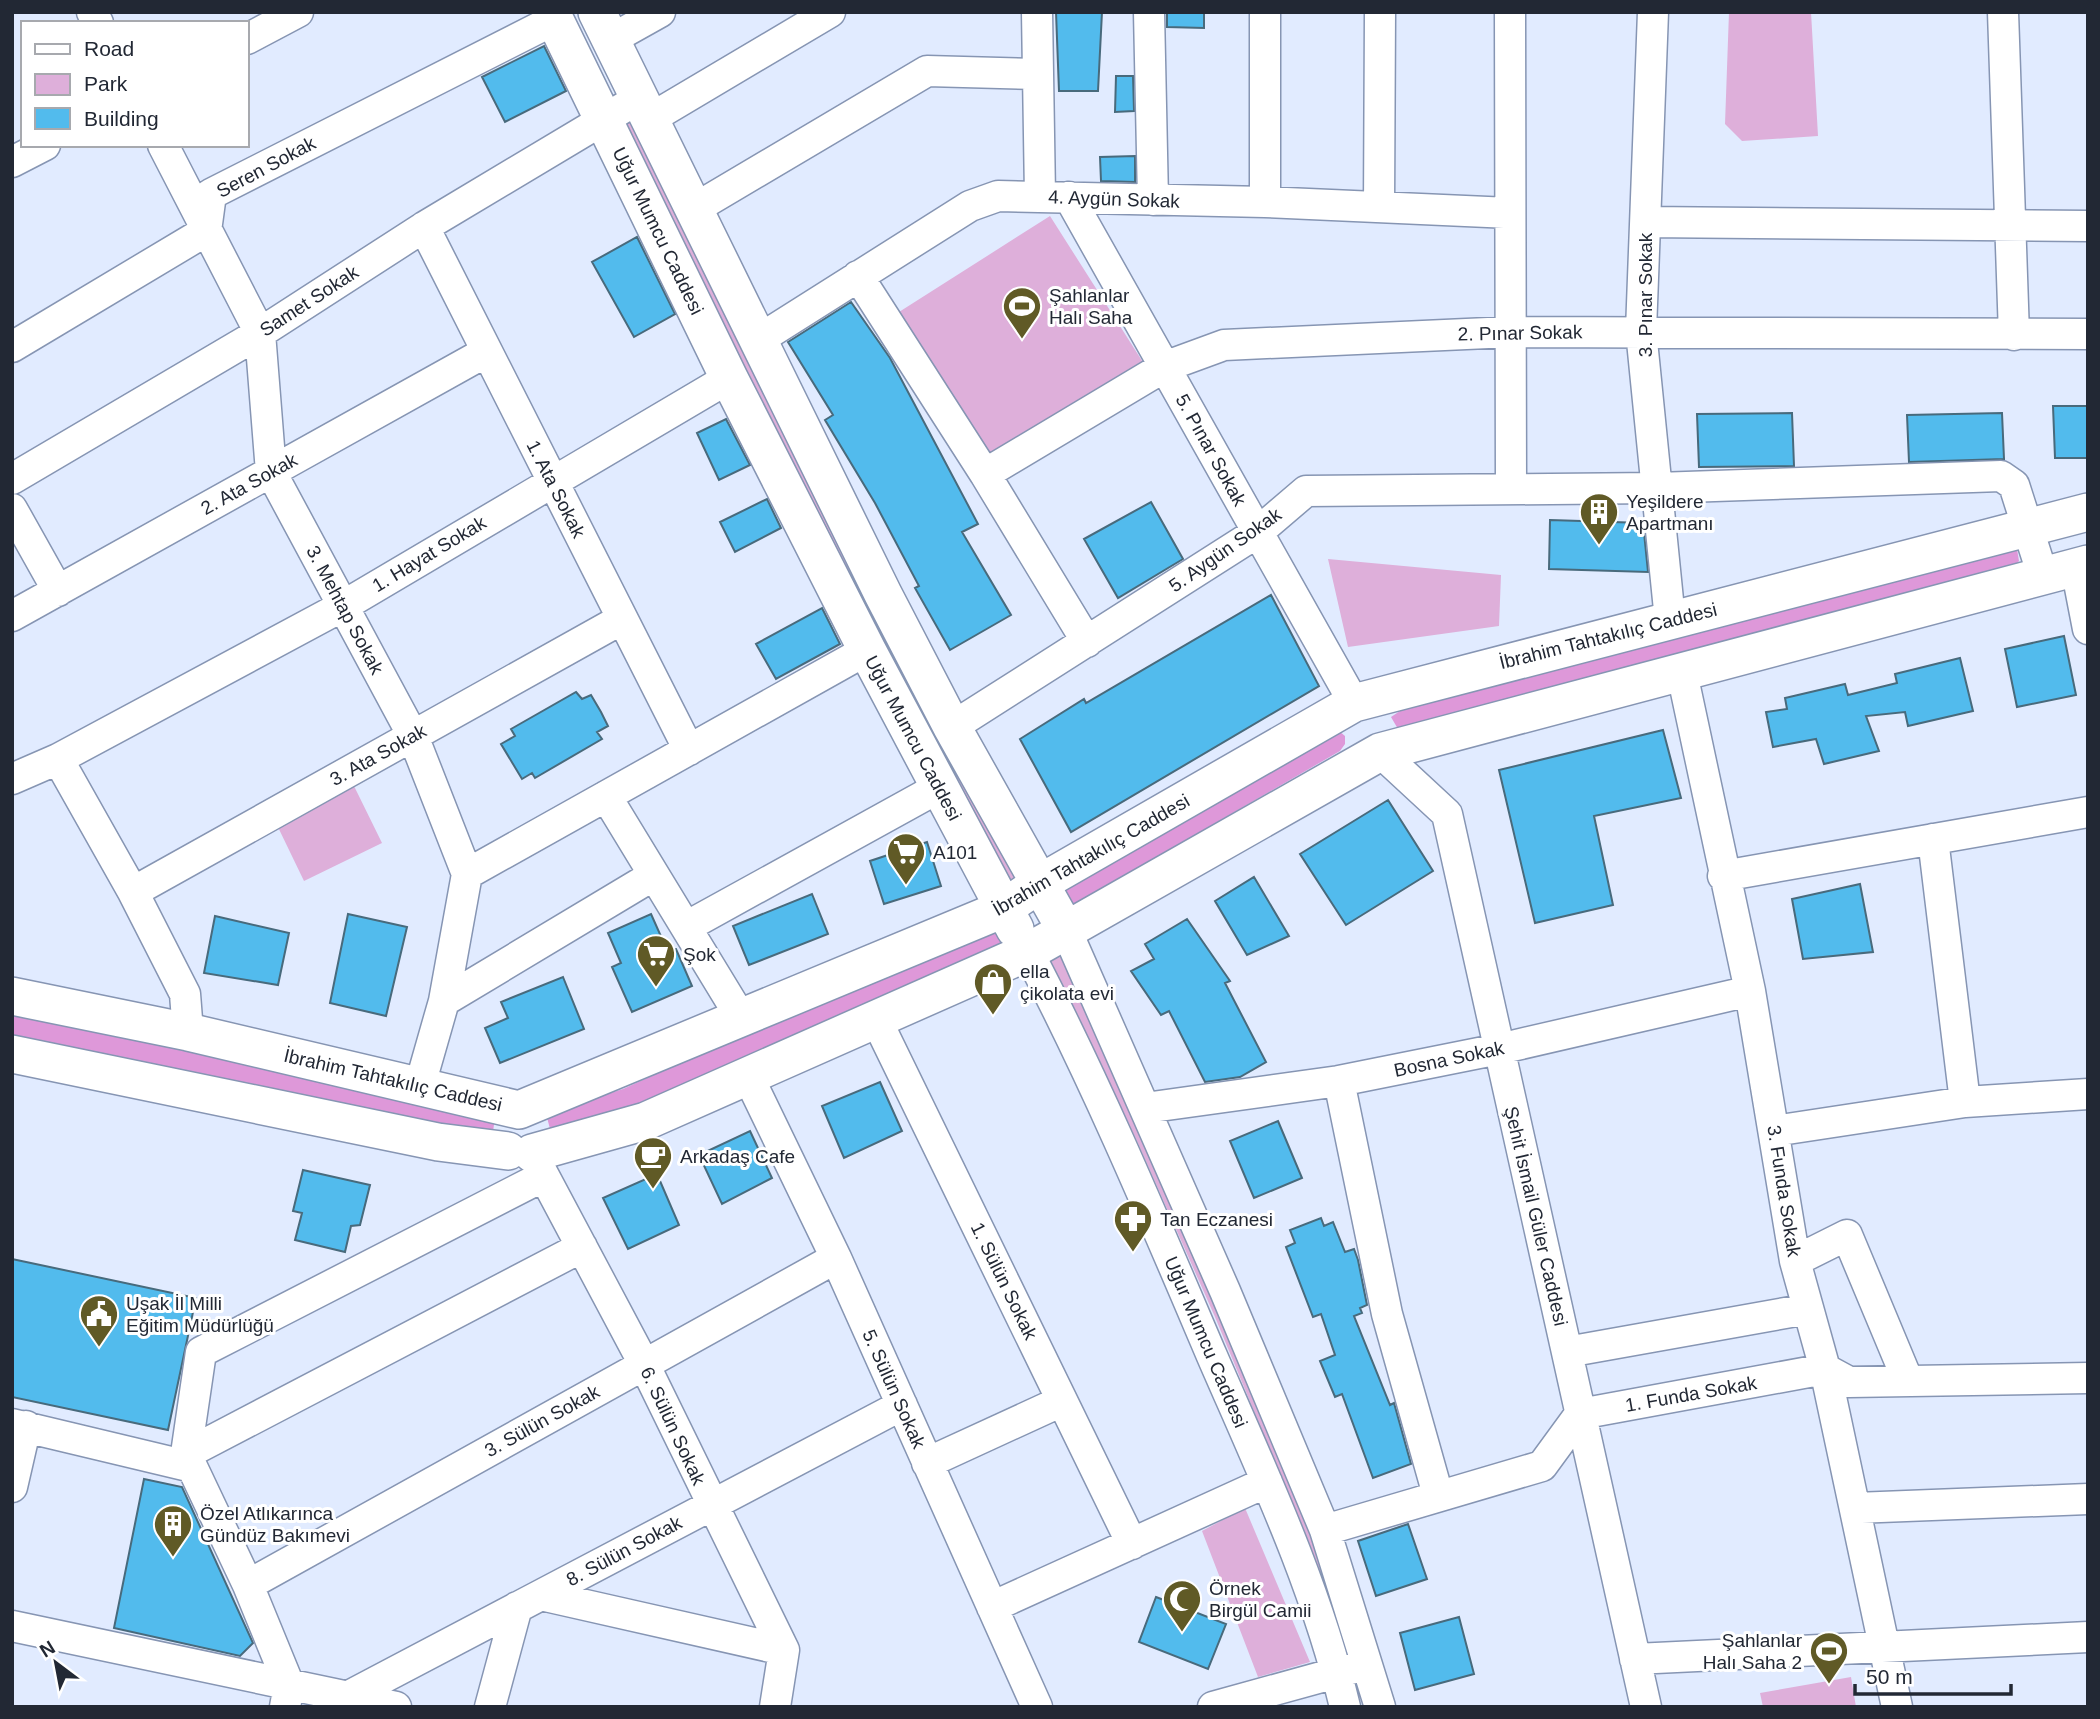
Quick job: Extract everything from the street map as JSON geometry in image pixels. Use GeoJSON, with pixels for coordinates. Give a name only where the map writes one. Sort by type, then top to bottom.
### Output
{"type":"FeatureCollection","features":[{"type":"Feature","properties":{"kind":"main road","name":"Uğur Mumcu Caddesi"},"geometry":{"type":"LineString","coordinates":[[553,16],[729,378],[866,650],[1028,952]]}},
{"type":"Feature","properties":{"kind":"main road","name":"Uğur Mumcu Caddesi"},"geometry":{"type":"LineString","coordinates":[[603,26],[883,594],[952,727],[1042,882],[1067,932]]}},
{"type":"Feature","properties":{"kind":"main road","name":"İbrahim Tahtakılıç Caddesi"},"geometry":{"type":"LineString","coordinates":[[12,996],[188,1032],[519,1110],[1003,909],[1042,882],[1354,703],[2088,512]]}},
{"type":"Feature","properties":{"kind":"main road"},"geometry":{"type":"LineString","coordinates":[[12,1054],[528,1160],[646,1121],[747,1074],[1028,952],[1380,752],[2069,569]]}},
{"type":"Feature","properties":{"kind":"main road"},"geometry":{"type":"LineString","coordinates":[[1354,703],[1380,752]]}},
{"type":"Feature","properties":{"kind":"main road"},"geometry":{"type":"LineString","coordinates":[[519,1110],[531,1111],[544,1126],[541,1144],[528,1160]]}},
{"type":"Feature","properties":{"kind":"street"},"geometry":{"type":"LineString","coordinates":[[248,38],[298,12]]}},
{"type":"Feature","properties":{"kind":"street"},"geometry":{"type":"LineString","coordinates":[[603,26],[660,12]]}},
{"type":"Feature","properties":{"kind":"street","name":"Samet Sokak"},"geometry":{"type":"LineString","coordinates":[[12,479],[260,333],[424,227],[605,120],[643,109],[830,12]]}},
{"type":"Feature","properties":{"kind":"street"},"geometry":{"type":"LineString","coordinates":[[1037,12],[1038,74],[1054,197]]}},
{"type":"Feature","properties":{"kind":"street"},"geometry":{"type":"LineString","coordinates":[[1149,12],[1153,200]]}},
{"type":"Feature","properties":{"kind":"street"},"geometry":{"type":"LineString","coordinates":[[1265,12],[1265,202]]}},
{"type":"Feature","properties":{"kind":"street"},"geometry":{"type":"LineString","coordinates":[[1379,207],[1380,12]]}},
{"type":"Feature","properties":{"kind":"street"},"geometry":{"type":"LineString","coordinates":[[1510,12],[1511,487]]}},
{"type":"Feature","properties":{"kind":"street","name":"3. Pınar Sokak"},"geometry":{"type":"LineString","coordinates":[[1653,12],[1641,331],[1670,620]]}},
{"type":"Feature","properties":{"kind":"street"},"geometry":{"type":"LineString","coordinates":[[2003,12],[2014,335]]}},
{"type":"Feature","properties":{"kind":"street","name":"Seren Sokak"},"geometry":{"type":"LineString","coordinates":[[206,231],[211,194],[553,16]]}},
{"type":"Feature","properties":{"kind":"street"},"geometry":{"type":"LineString","coordinates":[[694,209],[927,71],[1038,74]]}},
{"type":"Feature","properties":{"kind":"street"},"geometry":{"type":"LineString","coordinates":[[12,162],[41,147]]}},
{"type":"Feature","properties":{"kind":"street","name":"3. Mehtap Sokak"},"geometry":{"type":"LineString","coordinates":[[164,147],[260,333],[271,472],[413,736],[467,874]]}},
{"type":"Feature","properties":{"kind":"street","name":"4. Aygün Sokak"},"geometry":{"type":"LineString","coordinates":[[758,340],[970,206],[998,196],[1265,202],[1510,213]]}},
{"type":"Feature","properties":{"kind":"street","name":"5. Pınar Sokak"},"geometry":{"type":"LineString","coordinates":[[1054,197],[1164,367],[1354,703]]}},
{"type":"Feature","properties":{"kind":"street"},"geometry":{"type":"LineString","coordinates":[[1646,222],[2088,226]]}},
{"type":"Feature","properties":{"kind":"street","name":"1. Ata Sokak"},"geometry":{"type":"LineString","coordinates":[[424,227],[689,750]]}},
{"type":"Feature","properties":{"kind":"street"},"geometry":{"type":"LineString","coordinates":[[12,348],[206,231]]}},
{"type":"Feature","properties":{"kind":"street"},"geometry":{"type":"LineString","coordinates":[[858,276],[985,474],[1087,642]]}},
{"type":"Feature","properties":{"kind":"street","name":"2. Pınar Sokak"},"geometry":{"type":"LineString","coordinates":[[985,474],[1164,367],[1224,345],[1510,332],[2088,334]]}},
{"type":"Feature","properties":{"kind":"street","name":"2. Ata Sokak"},"geometry":{"type":"LineString","coordinates":[[12,616],[486,352]]}},
{"type":"Feature","properties":{"kind":"street","name":"1. Hayat Sokak"},"geometry":{"type":"LineString","coordinates":[[12,779],[58,759],[343,606],[729,378]]}},
{"type":"Feature","properties":{"kind":"street","name":"5. Aygün Sokak"},"geometry":{"type":"LineString","coordinates":[[952,727],[1258,532],[1306,491],[1511,487],[1657,488],[2001,476],[2014,485],[2027,528],[2069,569],[2088,629]]}},
{"type":"Feature","properties":{"kind":"street"},"geometry":{"type":"LineString","coordinates":[[12,509],[58,591]]}},
{"type":"Feature","properties":{"kind":"street","name":"3. Ata Sokak"},"geometry":{"type":"LineString","coordinates":[[133,892],[622,619]]}},
{"type":"Feature","properties":{"kind":"street"},"geometry":{"type":"LineString","coordinates":[[420,1085],[444,1002],[467,874],[866,650]]}},
{"type":"Feature","properties":{"kind":"street","name":"3. Funda Sokak"},"geometry":{"type":"LineString","coordinates":[[1682,673],[1723,876],[1750,991],[1795,1261],[1825,1369],[1897,1707]]}},
{"type":"Feature","properties":{"kind":"street","name":"Şehit İsmail Güler Caddesi"},"geometry":{"type":"LineString","coordinates":[[1380,752],[1447,814],[1646,1707]]}},
{"type":"Feature","properties":{"kind":"street"},"geometry":{"type":"LineString","coordinates":[[58,759],[133,892],[185,994],[188,1032]]}},
{"type":"Feature","properties":{"kind":"street"},"geometry":{"type":"LineString","coordinates":[[686,927],[938,788]]}},
{"type":"Feature","properties":{"kind":"street"},"geometry":{"type":"LineString","coordinates":[[606,796],[740,1016]]}},
{"type":"Feature","properties":{"kind":"street"},"geometry":{"type":"LineString","coordinates":[[1723,876],[2088,812]]}},
{"type":"Feature","properties":{"kind":"street"},"geometry":{"type":"LineString","coordinates":[[1933,839],[1965,1102]]}},
{"type":"Feature","properties":{"kind":"street"},"geometry":{"type":"LineString","coordinates":[[444,1002],[654,875]]}},
{"type":"Feature","properties":{"kind":"street","name":"Uğur Mumcu Caddesi"},"geometry":{"type":"LineString","coordinates":[[1067,932],[1325,1530],[1380,1707]]}},
{"type":"Feature","properties":{"kind":"street","name":"Uğur Mumcu Caddesi"},"geometry":{"type":"LineString","coordinates":[[1028,952],[1125,1152],[1267,1482],[1305,1574],[1337,1672],[1345,1707]]}},
{"type":"Feature","properties":{"kind":"street","name":"Bosna Sokak"},"geometry":{"type":"LineString","coordinates":[[1145,1108],[1339,1081],[1499,1049],[1750,991]]}},
{"type":"Feature","properties":{"kind":"street","name":"1. Sülün Sokak"},"geometry":{"type":"LineString","coordinates":[[876,1019],[1132,1544]]}},
{"type":"Feature","properties":{"kind":"street","name":"5. Sülün Sokak"},"geometry":{"type":"LineString","coordinates":[[747,1074],[836,1258],[1037,1707]]}},
{"type":"Feature","properties":{"kind":"street"},"geometry":{"type":"LineString","coordinates":[[1339,1081],[1387,1314],[1438,1495]]}},
{"type":"Feature","properties":{"kind":"street"},"geometry":{"type":"LineString","coordinates":[[1774,1131],[1965,1102],[2088,1094]]}},
{"type":"Feature","properties":{"kind":"street"},"geometry":{"type":"LineString","coordinates":[[287,1696],[247,1585],[189,1460],[201,1352],[528,1160]]}},
{"type":"Feature","properties":{"kind":"street","name":"6. Sülün Sokak"},"geometry":{"type":"LineString","coordinates":[[528,1160],[582,1247],[644,1364],[711,1506],[784,1650]]}},
{"type":"Feature","properties":{"kind":"street"},"geometry":{"type":"LineString","coordinates":[[1795,1261],[1847,1235],[1908,1381]]}},
{"type":"Feature","properties":{"kind":"street"},"geometry":{"type":"LineString","coordinates":[[12,1488],[19,1425],[189,1460],[582,1247]]}},
{"type":"Feature","properties":{"kind":"street","name":"3. Sülün Sokak"},"geometry":{"type":"LineString","coordinates":[[247,1585],[836,1258]]}},
{"type":"Feature","properties":{"kind":"street"},"geometry":{"type":"LineString","coordinates":[[1567,1352],[1808,1309]]}},
{"type":"Feature","properties":{"kind":"street"},"geometry":{"type":"LineString","coordinates":[[1825,1369],[1849,1382],[2088,1378]]}},
{"type":"Feature","properties":{"kind":"street","name":"1. Funda Sokak"},"geometry":{"type":"LineString","coordinates":[[1580,1414],[1825,1369]]}},
{"type":"Feature","properties":{"kind":"street"},"geometry":{"type":"LineString","coordinates":[[927,1463],[1062,1401]]}},
{"type":"Feature","properties":{"kind":"street","name":"8. Sülün Sokak"},"geometry":{"type":"LineString","coordinates":[[347,1697],[902,1405]]}},
{"type":"Feature","properties":{"kind":"street"},"geometry":{"type":"LineString","coordinates":[[1325,1530],[1542,1466],[1580,1414]]}},
{"type":"Feature","properties":{"kind":"street"},"geometry":{"type":"LineString","coordinates":[[992,1607],[1267,1482]]}},
{"type":"Feature","properties":{"kind":"street"},"geometry":{"type":"LineString","coordinates":[[1855,1508],[2088,1499]]}},
{"type":"Feature","properties":{"kind":"street"},"geometry":{"type":"LineString","coordinates":[[490,1707],[529,1601],[784,1650],[775,1707]]}},
{"type":"Feature","properties":{"kind":"street"},"geometry":{"type":"LineString","coordinates":[[12,1626],[287,1696],[347,1697],[396,1707]]}},
{"type":"Feature","properties":{"kind":"street"},"geometry":{"type":"LineString","coordinates":[[1635,1659],[2088,1637]]}},
{"type":"Feature","properties":{"kind":"street"},"geometry":{"type":"LineString","coordinates":[[1213,1707],[1248,1701],[1337,1672],[1369,1665]]}},
{"type":"Feature","properties":{"kind":"green space"},"geometry":{"type":"Polygon","coordinates":[[[1729,12],[1811,12],[1818,136],[1742,141],[1725,124],[1729,12]]]}},
{"type":"Feature","properties":{"kind":"green space"},"geometry":{"type":"Polygon","coordinates":[[[627,114],[1023,874],[1006,886],[618,118],[627,114]]]}},
{"type":"Feature","properties":{"kind":"green space","name":"Şahlanlar Halı Saha"},"geometry":{"type":"Polygon","coordinates":[[[1050,216],[1146,367],[995,463],[899,312],[1050,216]]]}},
{"type":"Feature","properties":{"kind":"green space"},"geometry":{"type":"Polygon","coordinates":[[[1328,559],[1501,575],[1499,626],[1348,647],[1328,559]]]}},
{"type":"Feature","properties":{"kind":"green space"},"geometry":{"type":"Polygon","coordinates":[[[354,786],[382,843],[304,881],[276,823],[354,786]]]}},
{"type":"Feature","properties":{"kind":"green space"},"geometry":{"type":"Polygon","coordinates":[[[1062,952],[1287,1463],[1356,1651],[1346,1654],[1316,1561],[1215,1317],[1136,1139],[1063,987],[1045,959],[1062,952]]]}},
{"type":"Feature","properties":{"kind":"green space"},"geometry":{"type":"Polygon","coordinates":[[[1245,1508],[1310,1662],[1258,1677],[1202,1531],[1245,1508]]]}},
{"type":"Feature","properties":{"kind":"green space","name":"Şahlanlar Halı Saha 2"},"geometry":{"type":"Polygon","coordinates":[[[1851,1677],[1856,1707],[1763,1707],[1760,1693],[1851,1677]]]}},
{"type":"Feature","properties":{"kind":"shaded area"},"geometry":{"type":"Polygon","coordinates":[[[2017,549],[2019,561],[2013,567],[1398,729],[1391,717],[1403,709],[2017,549]]]}},
{"type":"Feature","properties":{"kind":"shaded area"},"geometry":{"type":"Polygon","coordinates":[[[1339,731],[1345,736],[1345,744],[1340,751],[1074,905],[1067,905],[1063,886],[1339,731]]]}},
{"type":"Feature","properties":{"kind":"shaded area"},"geometry":{"type":"Polygon","coordinates":[[[997,927],[1012,939],[670,1094],[552,1136],[546,1114],[623,1089],[781,1017],[997,927]]]}},
{"type":"Feature","properties":{"kind":"shaded area"},"geometry":{"type":"Polygon","coordinates":[[[12,1010],[495,1118],[492,1138],[12,1035],[12,1010]]]}},
{"type":"Feature","properties":{"kind":"building"},"geometry":{"type":"Polygon","coordinates":[[[1056,12],[1102,12],[1098,91],[1059,91],[1056,12]]]}},
{"type":"Feature","properties":{"kind":"building"},"geometry":{"type":"Polygon","coordinates":[[[1167,12],[1204,12],[1204,28],[1167,27],[1167,12]]]}},
{"type":"Feature","properties":{"kind":"building"},"geometry":{"type":"Polygon","coordinates":[[[544,46],[566,91],[505,122],[482,77],[544,46]]]}},
{"type":"Feature","properties":{"kind":"building"},"geometry":{"type":"Polygon","coordinates":[[[1116,76],[1133,76],[1134,111],[1115,112],[1116,76]]]}},
{"type":"Feature","properties":{"kind":"building"},"geometry":{"type":"Polygon","coordinates":[[[1135,156],[1135,182],[1101,181],[1100,157],[1135,156]]]}},
{"type":"Feature","properties":{"kind":"building"},"geometry":{"type":"Polygon","coordinates":[[[637,237],[675,314],[634,337],[592,262],[637,237]]]}},
{"type":"Feature","properties":{"kind":"building"},"geometry":{"type":"Polygon","coordinates":[[[851,302],[890,358],[978,524],[962,532],[1011,615],[950,650],[915,588],[919,586],[875,503],[825,420],[833,415],[788,342],[851,302]]]}},
{"type":"Feature","properties":{"kind":"building"},"geometry":{"type":"Polygon","coordinates":[[[2053,406],[2088,406],[2088,458],[2055,458],[2053,406]]]}},
{"type":"Feature","properties":{"kind":"building"},"geometry":{"type":"Polygon","coordinates":[[[1792,413],[1794,466],[1699,467],[1697,414],[1792,413]]]}},
{"type":"Feature","properties":{"kind":"building"},"geometry":{"type":"Polygon","coordinates":[[[2002,413],[2004,459],[1909,462],[1907,415],[2002,413]]]}},
{"type":"Feature","properties":{"kind":"building"},"geometry":{"type":"Polygon","coordinates":[[[726,419],[750,465],[719,480],[697,433],[726,419]]]}},
{"type":"Feature","properties":{"kind":"building"},"geometry":{"type":"Polygon","coordinates":[[[767,499],[781,528],[735,552],[720,522],[767,499]]]}},
{"type":"Feature","properties":{"kind":"building"},"geometry":{"type":"Polygon","coordinates":[[[1151,502],[1183,559],[1118,598],[1084,539],[1151,502]]]}},
{"type":"Feature","properties":{"kind":"building","name":"Yeşildere Apartmanı"},"geometry":{"type":"Polygon","coordinates":[[[1550,520],[1643,523],[1648,572],[1549,569],[1550,520]]]}},
{"type":"Feature","properties":{"kind":"building"},"geometry":{"type":"Polygon","coordinates":[[[1271,595],[1319,686],[1071,832],[1020,739],[1084,699],[1086,703],[1271,595]]]}},
{"type":"Feature","properties":{"kind":"building"},"geometry":{"type":"Polygon","coordinates":[[[822,608],[840,644],[776,679],[756,644],[822,608]]]}},
{"type":"Feature","properties":{"kind":"building"},"geometry":{"type":"Polygon","coordinates":[[[2064,636],[2076,695],[2017,707],[2005,649],[2064,636]]]}},
{"type":"Feature","properties":{"kind":"building"},"geometry":{"type":"Polygon","coordinates":[[[1960,658],[1973,711],[1908,726],[1905,712],[1866,716],[1879,751],[1824,764],[1816,739],[1773,747],[1766,712],[1787,709],[1785,698],[1845,684],[1848,695],[1897,683],[1895,674],[1960,658]]]}},
{"type":"Feature","properties":{"kind":"building"},"geometry":{"type":"Polygon","coordinates":[[[576,692],[582,699],[591,695],[601,712],[608,726],[597,732],[602,739],[535,778],[532,773],[522,779],[501,744],[515,736],[511,729],[576,692]]]}},
{"type":"Feature","properties":{"kind":"building"},"geometry":{"type":"Polygon","coordinates":[[[1663,730],[1681,798],[1594,816],[1613,905],[1535,923],[1499,770],[1663,730]]]}},
{"type":"Feature","properties":{"kind":"building"},"geometry":{"type":"Polygon","coordinates":[[[1388,800],[1433,871],[1346,925],[1300,854],[1388,800]]]}},
{"type":"Feature","properties":{"kind":"building"},"geometry":{"type":"Polygon","coordinates":[[[927,842],[941,886],[884,904],[870,861],[927,842]]]}},
{"type":"Feature","properties":{"kind":"building"},"geometry":{"type":"Polygon","coordinates":[[[1254,877],[1289,936],[1247,955],[1215,901],[1254,877]]]}},
{"type":"Feature","properties":{"kind":"building"},"geometry":{"type":"Polygon","coordinates":[[[1860,884],[1873,952],[1803,959],[1792,899],[1860,884]]]}},
{"type":"Feature","properties":{"kind":"building"},"geometry":{"type":"Polygon","coordinates":[[[812,894],[828,934],[749,965],[733,926],[812,894]]]}},
{"type":"Feature","properties":{"kind":"building"},"geometry":{"type":"Polygon","coordinates":[[[348,914],[407,927],[386,1016],[330,1003],[348,914]]]}},
{"type":"Feature","properties":{"kind":"building"},"geometry":{"type":"Polygon","coordinates":[[[651,914],[667,950],[676,949],[692,986],[632,1012],[612,967],[621,963],[608,933],[651,914]]]}},
{"type":"Feature","properties":{"kind":"building"},"geometry":{"type":"Polygon","coordinates":[[[215,916],[289,933],[278,985],[204,973],[215,916]]]}},
{"type":"Feature","properties":{"kind":"building"},"geometry":{"type":"Polygon","coordinates":[[[1187,919],[1230,981],[1225,983],[1266,1062],[1240,1077],[1205,1082],[1169,1011],[1161,1015],[1131,971],[1154,959],[1145,944],[1187,919]]]}},
{"type":"Feature","properties":{"kind":"building"},"geometry":{"type":"Polygon","coordinates":[[[563,977],[584,1029],[500,1063],[485,1028],[508,1018],[501,1002],[563,977]]]}},
{"type":"Feature","properties":{"kind":"building"},"geometry":{"type":"Polygon","coordinates":[[[880,1082],[902,1131],[844,1158],[822,1106],[880,1082]]]}},
{"type":"Feature","properties":{"kind":"building"},"geometry":{"type":"Polygon","coordinates":[[[1278,1121],[1302,1178],[1254,1198],[1230,1141],[1278,1121]]]}},
{"type":"Feature","properties":{"kind":"building"},"geometry":{"type":"Polygon","coordinates":[[[750,1131],[772,1178],[722,1204],[699,1155],[750,1131]]]}},
{"type":"Feature","properties":{"kind":"building"},"geometry":{"type":"Polygon","coordinates":[[[303,1170],[370,1185],[360,1225],[351,1226],[345,1252],[295,1240],[302,1213],[293,1211],[303,1170]]]}},
{"type":"Feature","properties":{"kind":"building"},"geometry":{"type":"Polygon","coordinates":[[[657,1174],[679,1225],[628,1249],[603,1198],[657,1174]]]}},
{"type":"Feature","properties":{"kind":"building"},"geometry":{"type":"Polygon","coordinates":[[[1321,1218],[1324,1226],[1333,1222],[1345,1252],[1354,1249],[1367,1305],[1360,1308],[1362,1313],[1354,1316],[1390,1405],[1394,1403],[1411,1464],[1373,1478],[1342,1394],[1335,1397],[1320,1361],[1335,1355],[1321,1314],[1313,1317],[1286,1247],[1295,1243],[1290,1230],[1321,1218]]]}},
{"type":"Feature","properties":{"kind":"building","name":"Uşak İl Milli Eğitim Müdürlüğü"},"geometry":{"type":"Polygon","coordinates":[[[12,1259],[196,1298],[168,1430],[12,1397],[12,1259]]]}},
{"type":"Feature","properties":{"kind":"building","name":"Özel Atlıkarınca Gündüz Bakımevi"},"geometry":{"type":"Polygon","coordinates":[[[144,1479],[182,1487],[253,1643],[240,1656],[114,1628],[144,1479]]]}},
{"type":"Feature","properties":{"kind":"building"},"geometry":{"type":"Polygon","coordinates":[[[1408,1524],[1427,1579],[1376,1596],[1358,1541],[1408,1524]]]}},
{"type":"Feature","properties":{"kind":"building","name":"Örnek Birgül Camii"},"geometry":{"type":"Polygon","coordinates":[[[1156,1597],[1226,1624],[1208,1669],[1139,1642],[1156,1597]]]}},
{"type":"Feature","properties":{"kind":"building"},"geometry":{"type":"Polygon","coordinates":[[[1459,1617],[1474,1674],[1415,1690],[1400,1633],[1459,1617]]]}},
{"type":"Feature","properties":{"kind":"place","name":"Şahlanlar Halı Saha"},"geometry":{"type":"Point","coordinates":[1022,340]}},
{"type":"Feature","properties":{"kind":"place","name":"Yeşildere Apartmanı"},"geometry":{"type":"Point","coordinates":[1599,546]}},
{"type":"Feature","properties":{"kind":"place","name":"A101"},"geometry":{"type":"Point","coordinates":[906,886]}},
{"type":"Feature","properties":{"kind":"place","name":"Şok"},"geometry":{"type":"Point","coordinates":[656,988]}},
{"type":"Feature","properties":{"kind":"place","name":"ella çikolata evi"},"geometry":{"type":"Point","coordinates":[993,1016]}},
{"type":"Feature","properties":{"kind":"place","name":"Arkadaş Cafe"},"geometry":{"type":"Point","coordinates":[653,1190]}},
{"type":"Feature","properties":{"kind":"place","name":"Tan Eczanesi"},"geometry":{"type":"Point","coordinates":[1133,1253]}},
{"type":"Feature","properties":{"kind":"place","name":"Uşak İl Milli Eğitim Müdürlüğü"},"geometry":{"type":"Point","coordinates":[99,1348]}},
{"type":"Feature","properties":{"kind":"place","name":"Özel Atlıkarınca Gündüz Bakımevi"},"geometry":{"type":"Point","coordinates":[173,1558]}},
{"type":"Feature","properties":{"kind":"place","name":"Örnek Birgül Camii"},"geometry":{"type":"Point","coordinates":[1182,1633]}},
{"type":"Feature","properties":{"kind":"place","name":"Şahlanlar Halı Saha 2"},"geometry":{"type":"Point","coordinates":[1829,1685]}}]}
